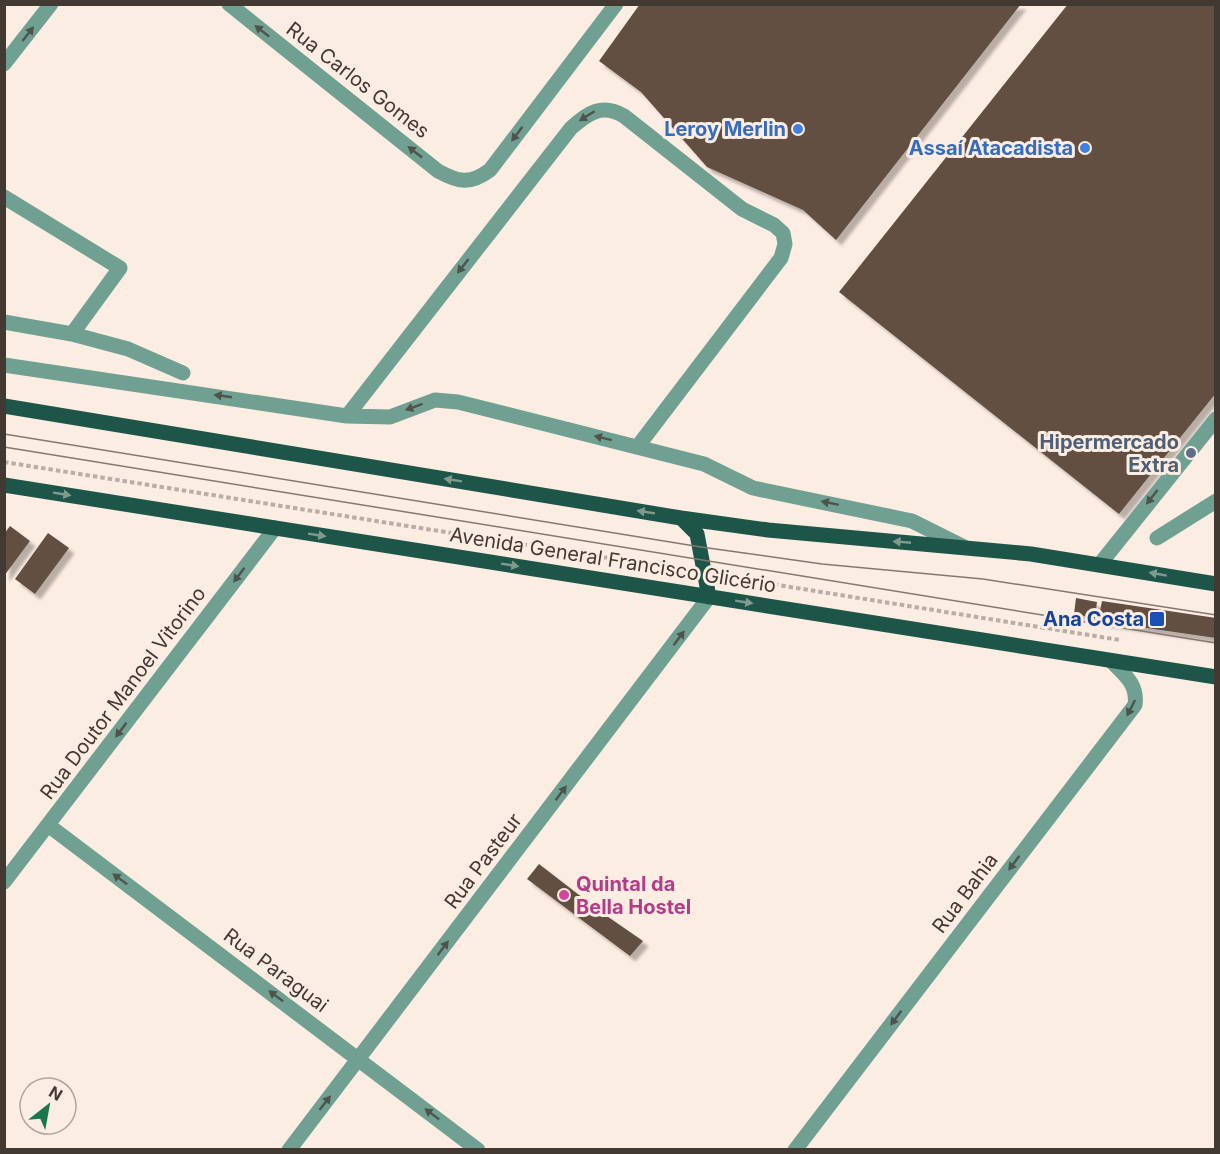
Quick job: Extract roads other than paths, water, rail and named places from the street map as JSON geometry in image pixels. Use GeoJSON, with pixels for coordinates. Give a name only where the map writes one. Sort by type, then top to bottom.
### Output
{"type":"FeatureCollection","features":[{"type":"Feature","properties":{"kind":"main road"},"geometry":{"type":"LineString","coordinates":[[4,406],[681,518],[779,531],[964,547],[1100,564],[1215,584]]}},
{"type":"Feature","properties":{"kind":"main road","name":"Avenida General Francisco Glicério"},"geometry":{"type":"LineString","coordinates":[[4,485],[1215,677]]}},
{"type":"Feature","properties":{"kind":"main road"},"geometry":{"type":"LineString","coordinates":[[681,518],[697,534],[709,597]]}},
{"type":"Feature","properties":{"kind":"street"},"geometry":{"type":"LineString","coordinates":[[4,64],[51,4]]}},
{"type":"Feature","properties":{"kind":"street","name":"Rua Carlos Gomes"},"geometry":{"type":"LineString","coordinates":[[229,4],[438,171],[464,183],[479,179],[490,170],[616,4]]}},
{"type":"Feature","properties":{"kind":"street"},"geometry":{"type":"LineString","coordinates":[[347,416],[571,128],[587,114],[602,108],[614,110],[742,209],[774,225],[783,233],[785,244],[781,258],[638,446]]}},
{"type":"Feature","properties":{"kind":"street"},"geometry":{"type":"LineString","coordinates":[[4,197],[120,268],[72,334]]}},
{"type":"Feature","properties":{"kind":"street"},"geometry":{"type":"LineString","coordinates":[[4,322],[72,334],[128,349],[183,373]]}},
{"type":"Feature","properties":{"kind":"street"},"geometry":{"type":"LineString","coordinates":[[4,365],[347,416],[390,417],[435,400],[458,402],[704,464],[753,488],[912,520],[964,547]]}},
{"type":"Feature","properties":{"kind":"street"},"geometry":{"type":"LineString","coordinates":[[1100,564],[1215,419]]}},
{"type":"Feature","properties":{"kind":"street"},"geometry":{"type":"LineString","coordinates":[[1157,538],[1215,501]]}},
{"type":"Feature","properties":{"kind":"street","name":"Rua Doutor Manoel Vitorino"},"geometry":{"type":"LineString","coordinates":[[4,882],[275,528]]}},
{"type":"Feature","properties":{"kind":"street","name":"Rua Pasteur"},"geometry":{"type":"LineString","coordinates":[[289,1149],[709,597]]}},
{"type":"Feature","properties":{"kind":"street","name":"Rua Bahia"},"geometry":{"type":"LineString","coordinates":[[795,1149],[1135,705],[1136,690],[1111,660]]}},
{"type":"Feature","properties":{"kind":"street","name":"Rua Paraguai"},"geometry":{"type":"LineString","coordinates":[[48,825],[478,1149]]}},
{"type":"Feature","properties":{"kind":"tram line"},"geometry":{"type":"LineString","coordinates":[[4,434],[701,547],[822,564],[983,579],[1216,615]]}},
{"type":"Feature","properties":{"kind":"tram line"},"geometry":{"type":"LineString","coordinates":[[4,447],[1216,643]]}},
{"type":"Feature","properties":{"kind":"place","name":"Leroy Merlin"},"geometry":{"type":"Point","coordinates":[798,129]}},
{"type":"Feature","properties":{"kind":"place","name":"Assaí Atacadista"},"geometry":{"type":"Point","coordinates":[1085,148]}},
{"type":"Feature","properties":{"kind":"place","name":"Hipermercado Extra"},"geometry":{"type":"Point","coordinates":[1191,453]}},
{"type":"Feature","properties":{"kind":"place","name":"Ana Costa"},"geometry":{"type":"Point","coordinates":[1157,619]}},
{"type":"Feature","properties":{"kind":"place","name":"Quintal da Bella Hostel"},"geometry":{"type":"Point","coordinates":[564,895]}}]}
